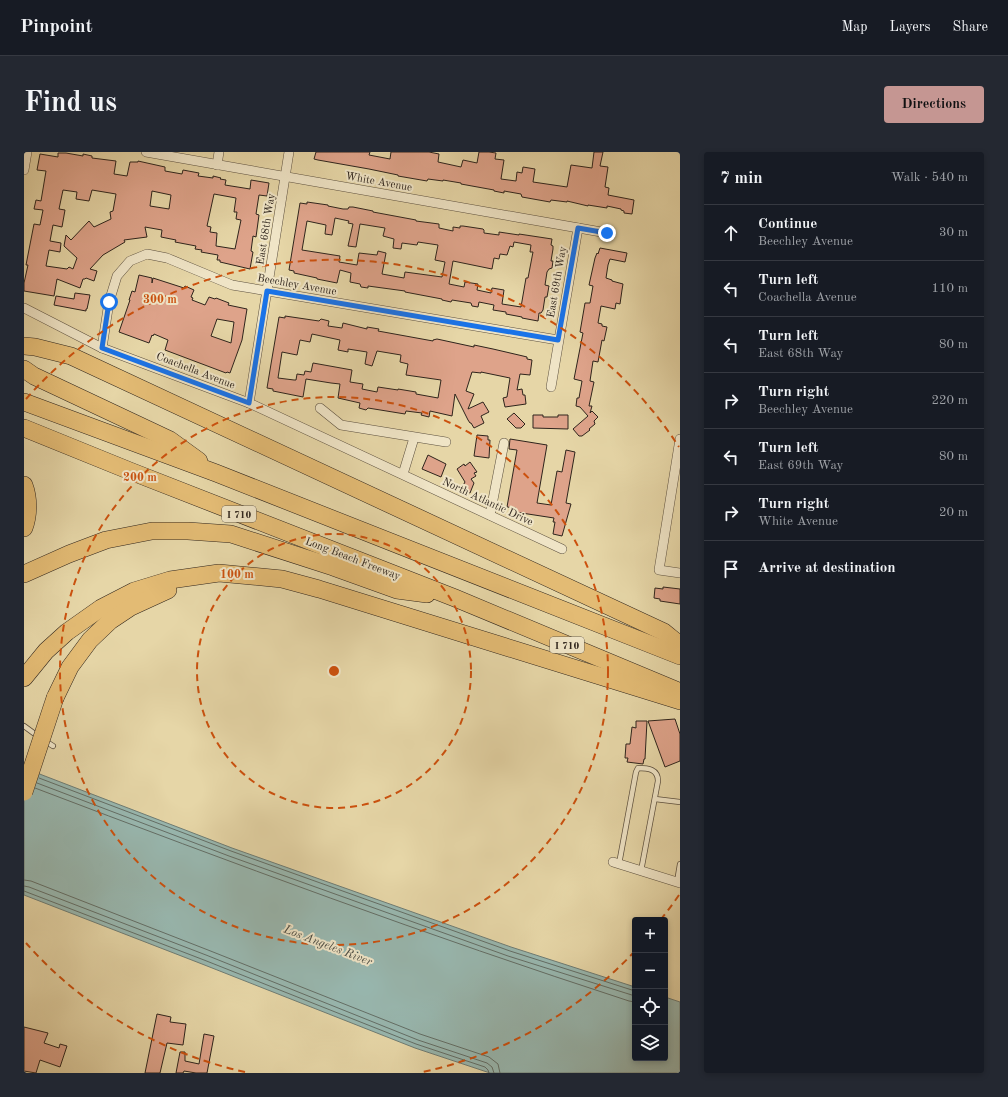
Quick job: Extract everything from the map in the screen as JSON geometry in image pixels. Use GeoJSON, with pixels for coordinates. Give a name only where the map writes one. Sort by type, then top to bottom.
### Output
{"type":"FeatureCollection","features":[{"type":"Feature","properties":{"kind":"highway"},"geometry":{"type":"LineString","coordinates":[[24,346],[35,347],[71,356],[664,632],[680,645]]}},
{"type":"Feature","properties":{"kind":"highway"},"geometry":{"type":"LineString","coordinates":[[24,369],[34,376],[170,440],[216,473]]}},
{"type":"Feature","properties":{"kind":"highway","name":"I 710"},"geometry":{"type":"LineString","coordinates":[[24,402],[216,473],[680,656]]}},
{"type":"Feature","properties":{"kind":"highway","name":"Long Beach Freeway"},"geometry":{"type":"LineString","coordinates":[[24,428],[455,598],[680,692]]}},
{"type":"Feature","properties":{"kind":"highway"},"geometry":{"type":"LineString","coordinates":[[24,485],[28,494],[27,521],[24,528]]}},
{"type":"Feature","properties":{"kind":"highway"},"geometry":{"type":"LineString","coordinates":[[24,574],[69,554],[106,540],[152,532],[188,530],[231,534],[333,567],[397,590],[455,598]]}},
{"type":"Feature","properties":{"kind":"highway"},"geometry":{"type":"LineString","coordinates":[[24,678],[46,651],[67,632],[101,608],[134,591],[170,580],[219,574],[282,579],[319,589],[680,701]]}},
{"type":"Feature","properties":{"kind":"highway"},"geometry":{"type":"LineString","coordinates":[[24,792],[55,698],[70,667],[90,640],[110,621],[131,607],[203,575]]}},
{"type":"Feature","properties":{"kind":"street"},"geometry":{"type":"LineString","coordinates":[[24,170],[27,152]]}},
{"type":"Feature","properties":{"kind":"street","name":"White Avenue"},"geometry":{"type":"LineString","coordinates":[[146,152],[607,233]]}},
{"type":"Feature","properties":{"kind":"street"},"geometry":{"type":"LineString","coordinates":[[217,165],[220,152]]}},
{"type":"Feature","properties":{"kind":"street","name":"East 68th Way"},"geometry":{"type":"LineString","coordinates":[[249,403],[289,152]]}},
{"type":"Feature","properties":{"kind":"street","name":"East 69th Way"},"geometry":{"type":"LineString","coordinates":[[551,387],[578,228]]}},
{"type":"Feature","properties":{"kind":"street","name":"Beechley Avenue"},"geometry":{"type":"LineString","coordinates":[[102,348],[109,302],[118,276],[130,261],[147,254],[167,258],[232,285],[558,340]]}},
{"type":"Feature","properties":{"kind":"street","name":"Coachella Avenue"},"geometry":{"type":"LineString","coordinates":[[24,308],[102,348],[249,403],[403,474]]}},
{"type":"Feature","properties":{"kind":"street"},"geometry":{"type":"LineString","coordinates":[[320,408],[341,425],[446,442]]}},
{"type":"Feature","properties":{"kind":"street"},"geometry":{"type":"LineString","coordinates":[[403,474],[414,438]]}},
{"type":"Feature","properties":{"kind":"street"},"geometry":{"type":"LineString","coordinates":[[680,439],[676,484],[658,570],[680,572]]}},
{"type":"Feature","properties":{"kind":"street"},"geometry":{"type":"LineString","coordinates":[[490,515],[504,443]]}},
{"type":"Feature","properties":{"kind":"street","name":"North Atlantic Drive"},"geometry":{"type":"LineString","coordinates":[[403,474],[562,549]]}},
{"type":"Feature","properties":{"kind":"street"},"geometry":{"type":"LineString","coordinates":[[616,863],[678,883]]}},
{"type":"Feature","properties":{"kind":"lane"},"geometry":{"type":"LineString","coordinates":[[24,726],[52,746]]}},
{"type":"Feature","properties":{"kind":"lane"},"geometry":{"type":"LineString","coordinates":[[616,863],[636,772],[638,768],[652,770],[656,772],[658,777],[641,871]]}},
{"type":"Feature","properties":{"kind":"lane"},"geometry":{"type":"LineString","coordinates":[[654,799],[680,802]]}},
{"type":"Feature","properties":{"kind":"lane"},"geometry":{"type":"LineString","coordinates":[[678,883],[680,864]]}},
{"type":"Feature","properties":{"kind":"water","name":"Los Angeles River"},"geometry":{"type":"Polygon","coordinates":[[[24,768],[232,848],[511,947],[632,986],[632,1061],[668,1061],[668,998],[680,1002],[680,1073],[490,1073],[415,1048],[24,895],[24,768]]]}},
{"type":"Feature","properties":{"kind":"building"},"geometry":{"type":"Polygon","coordinates":[[[316,152],[370,152],[369,155],[390,159],[391,152],[429,152],[439,154],[438,162],[461,167],[463,160],[477,163],[479,152],[489,152],[496,153],[495,159],[504,160],[501,179],[516,181],[517,172],[522,173],[523,167],[535,169],[533,182],[567,187],[571,165],[592,168],[594,152],[603,152],[600,166],[608,167],[605,187],[609,188],[608,195],[634,200],[632,214],[624,213],[621,209],[607,206],[607,208],[588,206],[567,201],[551,200],[550,202],[522,197],[521,194],[504,191],[504,193],[461,183],[428,179],[427,181],[398,176],[314,159],[316,152]]]}},
{"type":"Feature","properties":{"kind":"building"},"geometry":{"type":"Polygon","coordinates":[[[58,153],[83,156],[83,154],[92,156],[92,158],[116,161],[114,174],[127,176],[130,162],[138,161],[165,167],[165,171],[182,174],[183,170],[199,173],[198,176],[213,178],[213,176],[221,178],[220,179],[226,180],[225,185],[250,189],[251,180],[269,183],[267,196],[259,195],[256,214],[259,215],[256,237],[253,236],[251,251],[253,252],[250,269],[220,262],[220,260],[217,260],[218,255],[201,252],[202,250],[195,249],[196,246],[175,242],[176,240],[161,237],[162,230],[145,227],[147,237],[124,240],[125,242],[103,255],[90,269],[97,271],[94,281],[86,278],[83,279],[80,288],[57,279],[54,296],[24,291],[24,283],[28,265],[26,265],[34,224],[40,225],[43,210],[34,209],[36,200],[41,201],[46,171],[37,170],[40,154],[58,157],[58,153]],[[63,190],[59,209],[65,210],[62,227],[53,225],[50,241],[61,243],[60,252],[49,250],[46,266],[67,269],[69,267],[73,269],[77,258],[64,246],[66,235],[71,240],[89,221],[94,227],[111,219],[110,212],[113,211],[116,194],[92,190],[89,201],[76,199],[77,192],[63,190]],[[152,191],[150,206],[169,209],[171,195],[152,191]],[[214,194],[207,226],[211,227],[210,232],[217,233],[216,246],[235,249],[241,220],[236,219],[237,212],[234,212],[236,198],[214,194]]]}},
{"type":"Feature","properties":{"kind":"building"},"geometry":{"type":"Polygon","coordinates":[[[307,202],[343,209],[353,207],[416,221],[439,224],[439,228],[453,231],[453,227],[460,228],[460,226],[463,226],[483,229],[484,233],[499,235],[499,232],[552,239],[552,268],[547,272],[545,285],[549,286],[547,297],[545,297],[543,310],[539,313],[538,321],[493,310],[494,305],[479,302],[478,307],[472,306],[471,303],[452,300],[451,302],[405,291],[368,286],[368,288],[361,287],[360,284],[350,282],[351,273],[340,270],[337,283],[294,273],[294,271],[289,270],[300,203],[307,204],[307,202]],[[335,218],[332,235],[325,234],[326,225],[307,221],[302,250],[340,256],[339,262],[357,265],[359,253],[377,255],[378,251],[386,253],[382,274],[404,278],[405,272],[442,277],[445,262],[435,260],[438,245],[418,242],[417,245],[402,243],[401,249],[393,248],[394,239],[383,236],[385,228],[360,224],[356,247],[348,246],[353,224],[348,223],[349,221],[335,218]],[[514,242],[513,247],[510,246],[507,255],[500,254],[499,259],[494,258],[492,269],[453,261],[449,284],[464,287],[465,282],[478,284],[477,290],[491,293],[492,288],[504,290],[502,304],[521,307],[526,278],[528,278],[533,252],[530,252],[531,245],[514,242]]]}},
{"type":"Feature","properties":{"kind":"building"},"geometry":{"type":"Polygon","coordinates":[[[600,248],[627,253],[625,262],[610,259],[608,265],[606,278],[623,284],[620,304],[616,303],[615,309],[601,306],[598,323],[607,327],[604,341],[602,340],[598,362],[593,361],[590,381],[594,382],[589,406],[592,406],[590,413],[592,411],[598,417],[594,421],[595,424],[589,429],[590,430],[582,436],[579,436],[573,429],[588,416],[580,407],[576,406],[582,381],[574,379],[583,333],[580,332],[585,303],[590,303],[593,286],[589,285],[595,258],[600,248]]]}},
{"type":"Feature","properties":{"kind":"building"},"geometry":{"type":"Polygon","coordinates":[[[139,275],[152,278],[152,283],[153,278],[184,288],[185,286],[194,290],[191,297],[193,298],[192,300],[205,305],[209,297],[229,303],[228,305],[247,309],[242,340],[230,373],[226,373],[165,350],[168,340],[154,334],[153,336],[152,335],[149,343],[119,332],[132,291],[135,292],[139,275]],[[217,319],[211,336],[231,343],[234,322],[217,319]]]}},
{"type":"Feature","properties":{"kind":"building"},"geometry":{"type":"Polygon","coordinates":[[[75,293],[90,295],[86,311],[54,305],[56,296],[74,299],[75,293]]]}},
{"type":"Feature","properties":{"kind":"building"},"geometry":{"type":"Polygon","coordinates":[[[285,316],[319,321],[321,319],[329,321],[328,326],[342,328],[343,323],[433,341],[437,339],[474,347],[474,345],[527,357],[527,359],[532,360],[530,375],[520,374],[517,390],[522,389],[523,395],[525,395],[526,404],[505,407],[503,398],[507,397],[510,378],[481,372],[472,372],[466,391],[474,394],[468,409],[483,402],[489,412],[481,416],[484,423],[474,428],[468,420],[455,394],[452,416],[430,411],[429,417],[421,415],[422,413],[406,411],[405,414],[359,408],[360,403],[338,398],[340,384],[306,379],[303,397],[273,391],[273,389],[267,388],[279,317],[285,318],[285,316]],[[312,334],[310,342],[300,340],[297,355],[282,352],[278,378],[296,380],[297,374],[304,375],[305,371],[311,372],[313,363],[352,370],[350,382],[363,384],[362,389],[377,392],[378,387],[398,389],[438,398],[441,380],[406,375],[408,364],[400,362],[401,355],[377,351],[372,366],[365,364],[367,352],[348,349],[348,352],[338,350],[340,340],[312,334]]]}},
{"type":"Feature","properties":{"kind":"building"},"geometry":{"type":"Polygon","coordinates":[[[514,413],[525,424],[521,428],[516,428],[507,419],[514,413]]]}},
{"type":"Feature","properties":{"kind":"building"},"geometry":{"type":"Polygon","coordinates":[[[533,415],[558,417],[558,415],[568,415],[568,429],[533,428],[533,415]]]}},
{"type":"Feature","properties":{"kind":"building"},"geometry":{"type":"Polygon","coordinates":[[[477,435],[488,436],[488,440],[490,440],[489,458],[474,456],[477,435]]]}},
{"type":"Feature","properties":{"kind":"building"},"geometry":{"type":"Polygon","coordinates":[[[510,439],[547,445],[537,503],[551,505],[557,471],[562,472],[566,450],[575,452],[566,503],[571,504],[562,536],[553,534],[555,522],[553,522],[554,518],[515,512],[516,508],[507,507],[517,450],[509,449],[510,439]]]}},
{"type":"Feature","properties":{"kind":"building"},"geometry":{"type":"Polygon","coordinates":[[[428,455],[446,464],[441,477],[422,469],[428,455]]]}},
{"type":"Feature","properties":{"kind":"building"},"geometry":{"type":"Polygon","coordinates":[[[470,462],[477,472],[474,473],[476,476],[471,479],[474,483],[470,493],[461,489],[465,482],[457,469],[470,462]]]}},
{"type":"Feature","properties":{"kind":"building"},"geometry":{"type":"Polygon","coordinates":[[[663,587],[680,589],[680,604],[660,601],[660,599],[654,598],[655,588],[663,589],[663,587]]]}},
{"type":"Feature","properties":{"kind":"building"},"geometry":{"type":"Polygon","coordinates":[[[675,719],[680,734],[680,761],[665,767],[648,721],[675,719]]]}},
{"type":"Feature","properties":{"kind":"building"},"geometry":{"type":"Polygon","coordinates":[[[636,721],[647,721],[645,759],[643,764],[627,762],[628,758],[625,758],[626,744],[630,744],[632,727],[636,728],[636,721]]]}},
{"type":"Feature","properties":{"kind":"building"},"geometry":{"type":"Polygon","coordinates":[[[157,1014],[171,1017],[170,1022],[186,1024],[183,1045],[167,1043],[160,1073],[145,1073],[157,1014]]]}},
{"type":"Feature","properties":{"kind":"building"},"geometry":{"type":"Polygon","coordinates":[[[24,1027],[48,1033],[44,1043],[59,1048],[60,1044],[67,1046],[60,1067],[40,1060],[36,1073],[24,1071],[24,1027]]]}},
{"type":"Feature","properties":{"kind":"building"},"geometry":{"type":"Polygon","coordinates":[[[204,1034],[214,1036],[207,1073],[184,1071],[183,1073],[176,1073],[180,1052],[185,1052],[185,1061],[199,1064],[204,1034]]]}},
{"type":"Feature","properties":{"kind":"route"},"geometry":{"type":"LineString","coordinates":[[109,302],[102,348],[249,403],[267,291],[558,340],[578,228],[607,233]]}}]}
